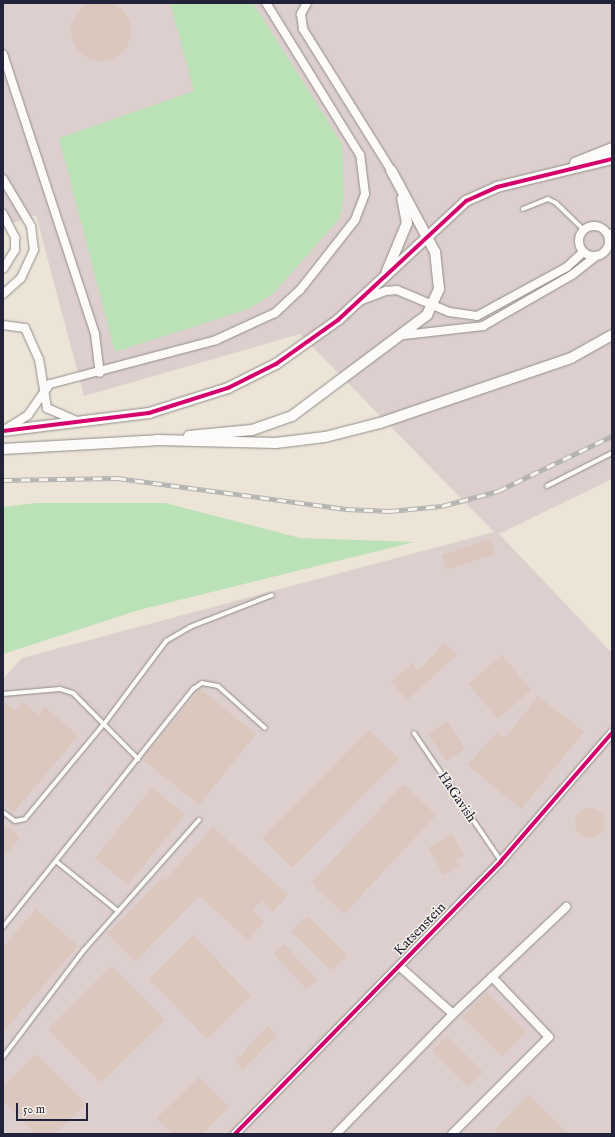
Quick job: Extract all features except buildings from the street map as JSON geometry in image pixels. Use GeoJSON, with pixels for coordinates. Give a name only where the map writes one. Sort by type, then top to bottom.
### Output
{"type":"FeatureCollection","features":[{"type":"Feature","properties":{"kind":"street"},"geometry":{"type":"LineString","coordinates":[[3,431],[28,415],[46,388],[216,340],[275,313],[300,290],[361,209],[365,180],[358,151],[266,3]]}},
{"type":"Feature","properties":{"kind":"street"},"geometry":{"type":"LineString","coordinates":[[3,449],[157,440],[252,430],[281,422],[306,408],[404,335],[434,305],[439,273],[428,235],[391,170],[303,29],[301,14],[307,3]]}},
{"type":"Feature","properties":{"kind":"street"},"geometry":{"type":"LineString","coordinates":[[3,54],[95,334],[100,373]]}},
{"type":"Feature","properties":{"kind":"street"},"geometry":{"type":"LineString","coordinates":[[546,174],[612,148]]}},
{"type":"Feature","properties":{"kind":"street"},"geometry":{"type":"LineString","coordinates":[[3,431],[83,423],[149,414],[228,388],[303,347],[359,302],[428,235],[472,199],[497,187],[612,159]]}},
{"type":"Feature","properties":{"kind":"street"},"geometry":{"type":"LineString","coordinates":[[384,278],[406,223],[407,212],[391,170]]}},
{"type":"Feature","properties":{"kind":"street"},"geometry":{"type":"LineString","coordinates":[[3,179],[31,226],[34,250],[21,278],[3,294]]}},
{"type":"Feature","properties":{"kind":"street"},"geometry":{"type":"LineString","coordinates":[[3,214],[15,238],[15,250],[3,269]]}},
{"type":"Feature","properties":{"kind":"street"},"geometry":{"type":"LineString","coordinates":[[404,335],[483,326],[572,276],[607,248],[609,232],[596,226],[584,230],[579,243],[583,252],[596,256]]}},
{"type":"Feature","properties":{"kind":"street"},"geometry":{"type":"LineString","coordinates":[[359,302],[386,291],[397,290],[434,305],[468,316],[486,313],[567,267],[583,252]]}},
{"type":"Feature","properties":{"kind":"street"},"geometry":{"type":"LineString","coordinates":[[3,325],[25,328],[39,359],[46,388],[45,403],[50,412],[83,423]]}},
{"type":"Feature","properties":{"kind":"street"},"geometry":{"type":"LineString","coordinates":[[157,440],[249,443],[325,436],[380,423],[571,358],[612,336]]}},
{"type":"Feature","properties":{"kind":"street","name":"Katsenstein"},"geometry":{"type":"LineString","coordinates":[[235,1134],[501,861],[612,733]]}},
{"type":"Feature","properties":{"kind":"street"},"geometry":{"type":"LineString","coordinates":[[336,1134],[454,1014],[566,907]]}},
{"type":"Feature","properties":{"kind":"street"},"geometry":{"type":"LineString","coordinates":[[400,966],[454,1014]]}},
{"type":"Feature","properties":{"kind":"street"},"geometry":{"type":"LineString","coordinates":[[452,1134],[549,1037],[492,977]]}},
{"type":"Feature","properties":{"kind":"lane"},"geometry":{"type":"LineString","coordinates":[[523,209],[548,200],[556,203],[584,230]]}},
{"type":"Feature","properties":{"kind":"lane"},"geometry":{"type":"LineString","coordinates":[[547,486],[612,453]]}},
{"type":"Feature","properties":{"kind":"lane"},"geometry":{"type":"LineString","coordinates":[[3,812],[15,821],[25,819],[104,724],[166,641],[190,627],[272,595]]}},
{"type":"Feature","properties":{"kind":"lane"},"geometry":{"type":"LineString","coordinates":[[3,927],[57,862],[193,689],[202,683],[218,686],[265,728]]}},
{"type":"Feature","properties":{"kind":"lane"},"geometry":{"type":"LineString","coordinates":[[3,694],[60,689],[73,693],[138,759]]}},
{"type":"Feature","properties":{"kind":"lane","name":"HaGavish"},"geometry":{"type":"LineString","coordinates":[[414,733],[501,861]]}},
{"type":"Feature","properties":{"kind":"lane"},"geometry":{"type":"LineString","coordinates":[[3,1057],[84,950],[199,820]]}},
{"type":"Feature","properties":{"kind":"lane"},"geometry":{"type":"LineString","coordinates":[[57,862],[118,911]]}},
{"type":"Feature","properties":{"kind":"shaded area"},"geometry":{"type":"Polygon","coordinates":[[[3,3],[612,3],[612,479],[499,534],[612,653],[612,1134],[3,1134],[3,679],[22,658],[494,532],[300,334],[84,396],[36,215],[3,226],[3,3]]]}},
{"type":"Feature","properties":{"kind":"green space"},"geometry":{"type":"Polygon","coordinates":[[[170,3],[253,3],[342,144],[344,196],[339,219],[273,294],[248,309],[115,352],[59,138],[194,91],[170,3]]]}},
{"type":"Feature","properties":{"kind":"green space"},"geometry":{"type":"Polygon","coordinates":[[[36,503],[165,503],[300,538],[414,542],[139,610],[3,654],[3,507],[36,503]]]}},
{"type":"Feature","properties":{"kind":"railway"},"geometry":{"type":"LineString","coordinates":[[3,480],[117,478],[346,509],[390,511],[442,506],[498,491],[612,436]]}},
{"type":"Feature","properties":{"kind":"cycle path"},"geometry":{"type":"LineString","coordinates":[[3,431],[149,413],[228,388],[276,364],[338,320],[466,201],[497,187],[612,159]]}},
{"type":"Feature","properties":{"kind":"cycle path"},"geometry":{"type":"LineString","coordinates":[[235,1134],[501,861],[612,733]]}}]}
